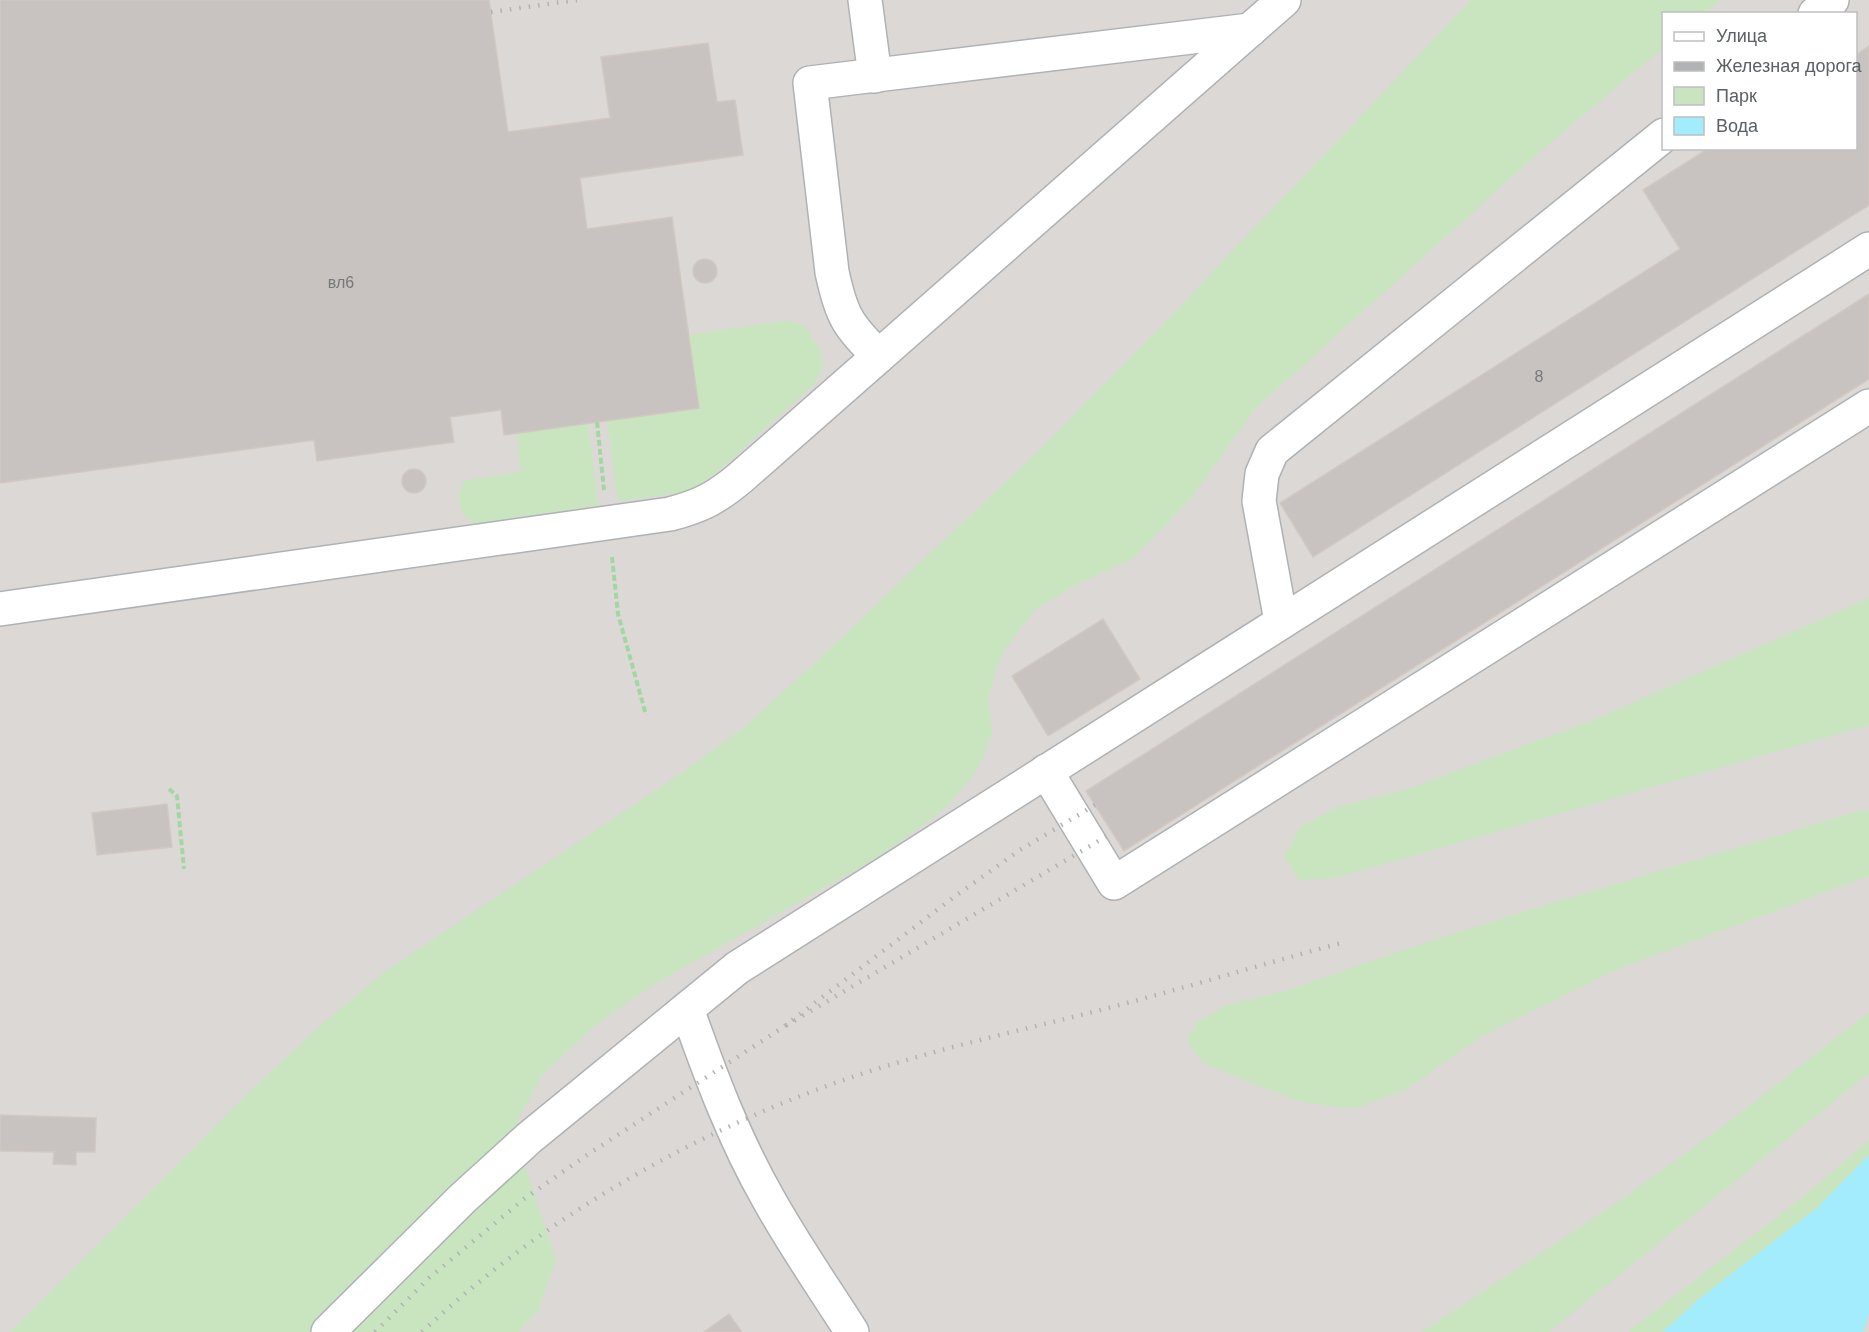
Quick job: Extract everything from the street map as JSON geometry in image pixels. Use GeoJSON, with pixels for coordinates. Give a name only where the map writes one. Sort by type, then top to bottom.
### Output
{"type":"FeatureCollection","features":[{"type":"Feature","properties":{"kind":"lane"},"geometry":{"type":"LineString","coordinates":[[865,0],[875,75]]}},
{"type":"Feature","properties":{"kind":"lane"},"geometry":{"type":"LineString","coordinates":[[0,609],[670,514],[697,507],[720,495],[1284,0]]}},
{"type":"Feature","properties":{"kind":"lane"},"geometry":{"type":"LineString","coordinates":[[1817,12],[1832,0]]}},
{"type":"Feature","properties":{"kind":"lane"},"geometry":{"type":"LineString","coordinates":[[879,356],[859,337],[846,320],[838,300],[832,272],[810,83],[1250,30]]}},
{"type":"Feature","properties":{"kind":"lane"},"geometry":{"type":"LineString","coordinates":[[1281,621],[1259,501],[1262,474],[1272,451],[1662,137]]}},
{"type":"Feature","properties":{"kind":"lane"},"geometry":{"type":"LineString","coordinates":[[328,1332],[462,1199],[529,1138],[737,968],[1869,249]]}},
{"type":"Feature","properties":{"kind":"lane"},"geometry":{"type":"LineString","coordinates":[[1046,771],[1114,883],[1869,406]]}},
{"type":"Feature","properties":{"kind":"lane"},"geometry":{"type":"LineString","coordinates":[[687,1009],[732,1126],[769,1200],[852,1332]]}},
{"type":"Feature","properties":{"kind":"path"},"geometry":{"type":"LineString","coordinates":[[597,422],[618,614],[646,715]]}},
{"type":"Feature","properties":{"kind":"path"},"geometry":{"type":"LineString","coordinates":[[169,789],[177,796],[184,869]]}},
{"type":"Feature","properties":{"kind":"shaded area"},"geometry":{"type":"Polygon","coordinates":[[[0,0],[1869,0],[1869,1332],[0,1332],[0,0]]]}},
{"type":"Feature","properties":{"kind":"green space"},"geometry":{"type":"Polygon","coordinates":[[[1471,0],[1721,0],[1706,12],[1662,12],[1662,49],[1542,150],[1254,410],[1190,500],[1134,558],[1074,586],[1035,610],[1001,654],[988,697],[992,734],[977,770],[945,809],[880,856],[653,985],[593,1027],[542,1076],[518,1119],[525,1166],[556,1260],[538,1311],[519,1332],[10,1332],[254,1087],[321,1025],[386,971],[674,778],[742,729],[817,661],[1041,448],[1163,324],[1471,0]]]}},
{"type":"Feature","properties":{"kind":"green space"},"geometry":{"type":"Polygon","coordinates":[[[792,321],[805,326],[819,348],[823,362],[820,374],[813,385],[707,481],[695,489],[618,501],[607,421],[699,408],[689,335],[792,321]]]}},
{"type":"Feature","properties":{"kind":"green space"},"geometry":{"type":"Polygon","coordinates":[[[588,424],[598,505],[478,523],[471,521],[462,512],[460,491],[467,480],[521,472],[517,433],[588,424]]]}},
{"type":"Feature","properties":{"kind":"green space"},"geometry":{"type":"Polygon","coordinates":[[[1869,598],[1869,725],[1335,878],[1299,880],[1284,857],[1300,827],[1338,807],[1407,789],[1591,721],[1869,598]]]}},
{"type":"Feature","properties":{"kind":"green space"},"geometry":{"type":"Polygon","coordinates":[[[1863,810],[1869,811],[1869,876],[1618,969],[1485,1034],[1407,1089],[1354,1109],[1301,1102],[1249,1082],[1203,1063],[1187,1042],[1196,1023],[1227,1005],[1289,990],[1400,951],[1529,910],[1863,810]]]}},
{"type":"Feature","properties":{"kind":"green space"},"geometry":{"type":"Polygon","coordinates":[[[1869,1012],[1869,1073],[1549,1332],[1422,1332],[1625,1197],[1730,1121],[1869,1012]]]}},
{"type":"Feature","properties":{"kind":"green space"},"geometry":{"type":"Polygon","coordinates":[[[1869,1139],[1869,1313],[1864,1332],[1628,1332],[1818,1185],[1869,1139]]]}},
{"type":"Feature","properties":{"kind":"water"},"geometry":{"type":"Polygon","coordinates":[[[1869,1155],[1869,1313],[1863,1332],[1663,1332],[1699,1299],[1817,1208],[1869,1155]]]}},
{"type":"Feature","properties":{"kind":"building"},"geometry":{"type":"Polygon","coordinates":[[[0,0],[489,0],[508,132],[610,118],[601,57],[708,43],[717,102],[735,100],[743,155],[580,178],[587,229],[672,217],[699,408],[504,435],[501,410],[450,417],[454,442],[317,461],[314,440],[0,483],[0,0]]]}},
{"type":"Feature","properties":{"kind":"building"},"geometry":{"type":"Polygon","coordinates":[[[1869,46],[1869,205],[1313,557],[1280,503],[1680,249],[1643,190],[1706,150],[1857,150],[1857,54],[1869,46]]]}},
{"type":"Feature","properties":{"kind":"building"},"geometry":{"type":"Polygon","coordinates":[[[705,259],[714,262],[717,271],[714,280],[705,283],[696,280],[693,271],[696,262],[705,259]]]}},
{"type":"Feature","properties":{"kind":"building"},"geometry":{"type":"Polygon","coordinates":[[[1869,294],[1869,379],[1124,851],[1086,791],[1869,294]]]}},
{"type":"Feature","properties":{"kind":"building"},"geometry":{"type":"Polygon","coordinates":[[[414,469],[422,473],[426,481],[422,489],[414,493],[406,489],[402,481],[406,473],[414,469]]]}},
{"type":"Feature","properties":{"kind":"building"},"geometry":{"type":"Polygon","coordinates":[[[1103,619],[1140,679],[1048,736],[1012,676],[1103,619]]]}},
{"type":"Feature","properties":{"kind":"building"},"geometry":{"type":"Polygon","coordinates":[[[167,804],[172,847],[97,855],[92,813],[167,804]]]}},
{"type":"Feature","properties":{"kind":"building"},"geometry":{"type":"Polygon","coordinates":[[[0,1115],[96,1118],[95,1152],[76,1152],[76,1165],[53,1164],[54,1152],[0,1151],[0,1115]]]}},
{"type":"Feature","properties":{"kind":"building"},"geometry":{"type":"Polygon","coordinates":[[[729,1314],[741,1331],[704,1332],[729,1314]]]}},
{"type":"Feature","properties":{"kind":"railway"},"geometry":{"type":"LineString","coordinates":[[491,12],[577,0]]}},
{"type":"Feature","properties":{"kind":"railway"},"geometry":{"type":"LineString","coordinates":[[1095,805],[1020,850],[954,897],[782,1028],[1112,833]]}},
{"type":"Feature","properties":{"kind":"railway"},"geometry":{"type":"LineString","coordinates":[[422,1332],[469,1290],[520,1250],[626,1180],[682,1149],[798,1097],[915,1057],[1121,1005],[1345,942]]}},
{"type":"Feature","properties":{"kind":"railway"},"geometry":{"type":"LineString","coordinates":[[375,1332],[429,1278],[524,1199],[587,1155],[782,1028]]}}]}
